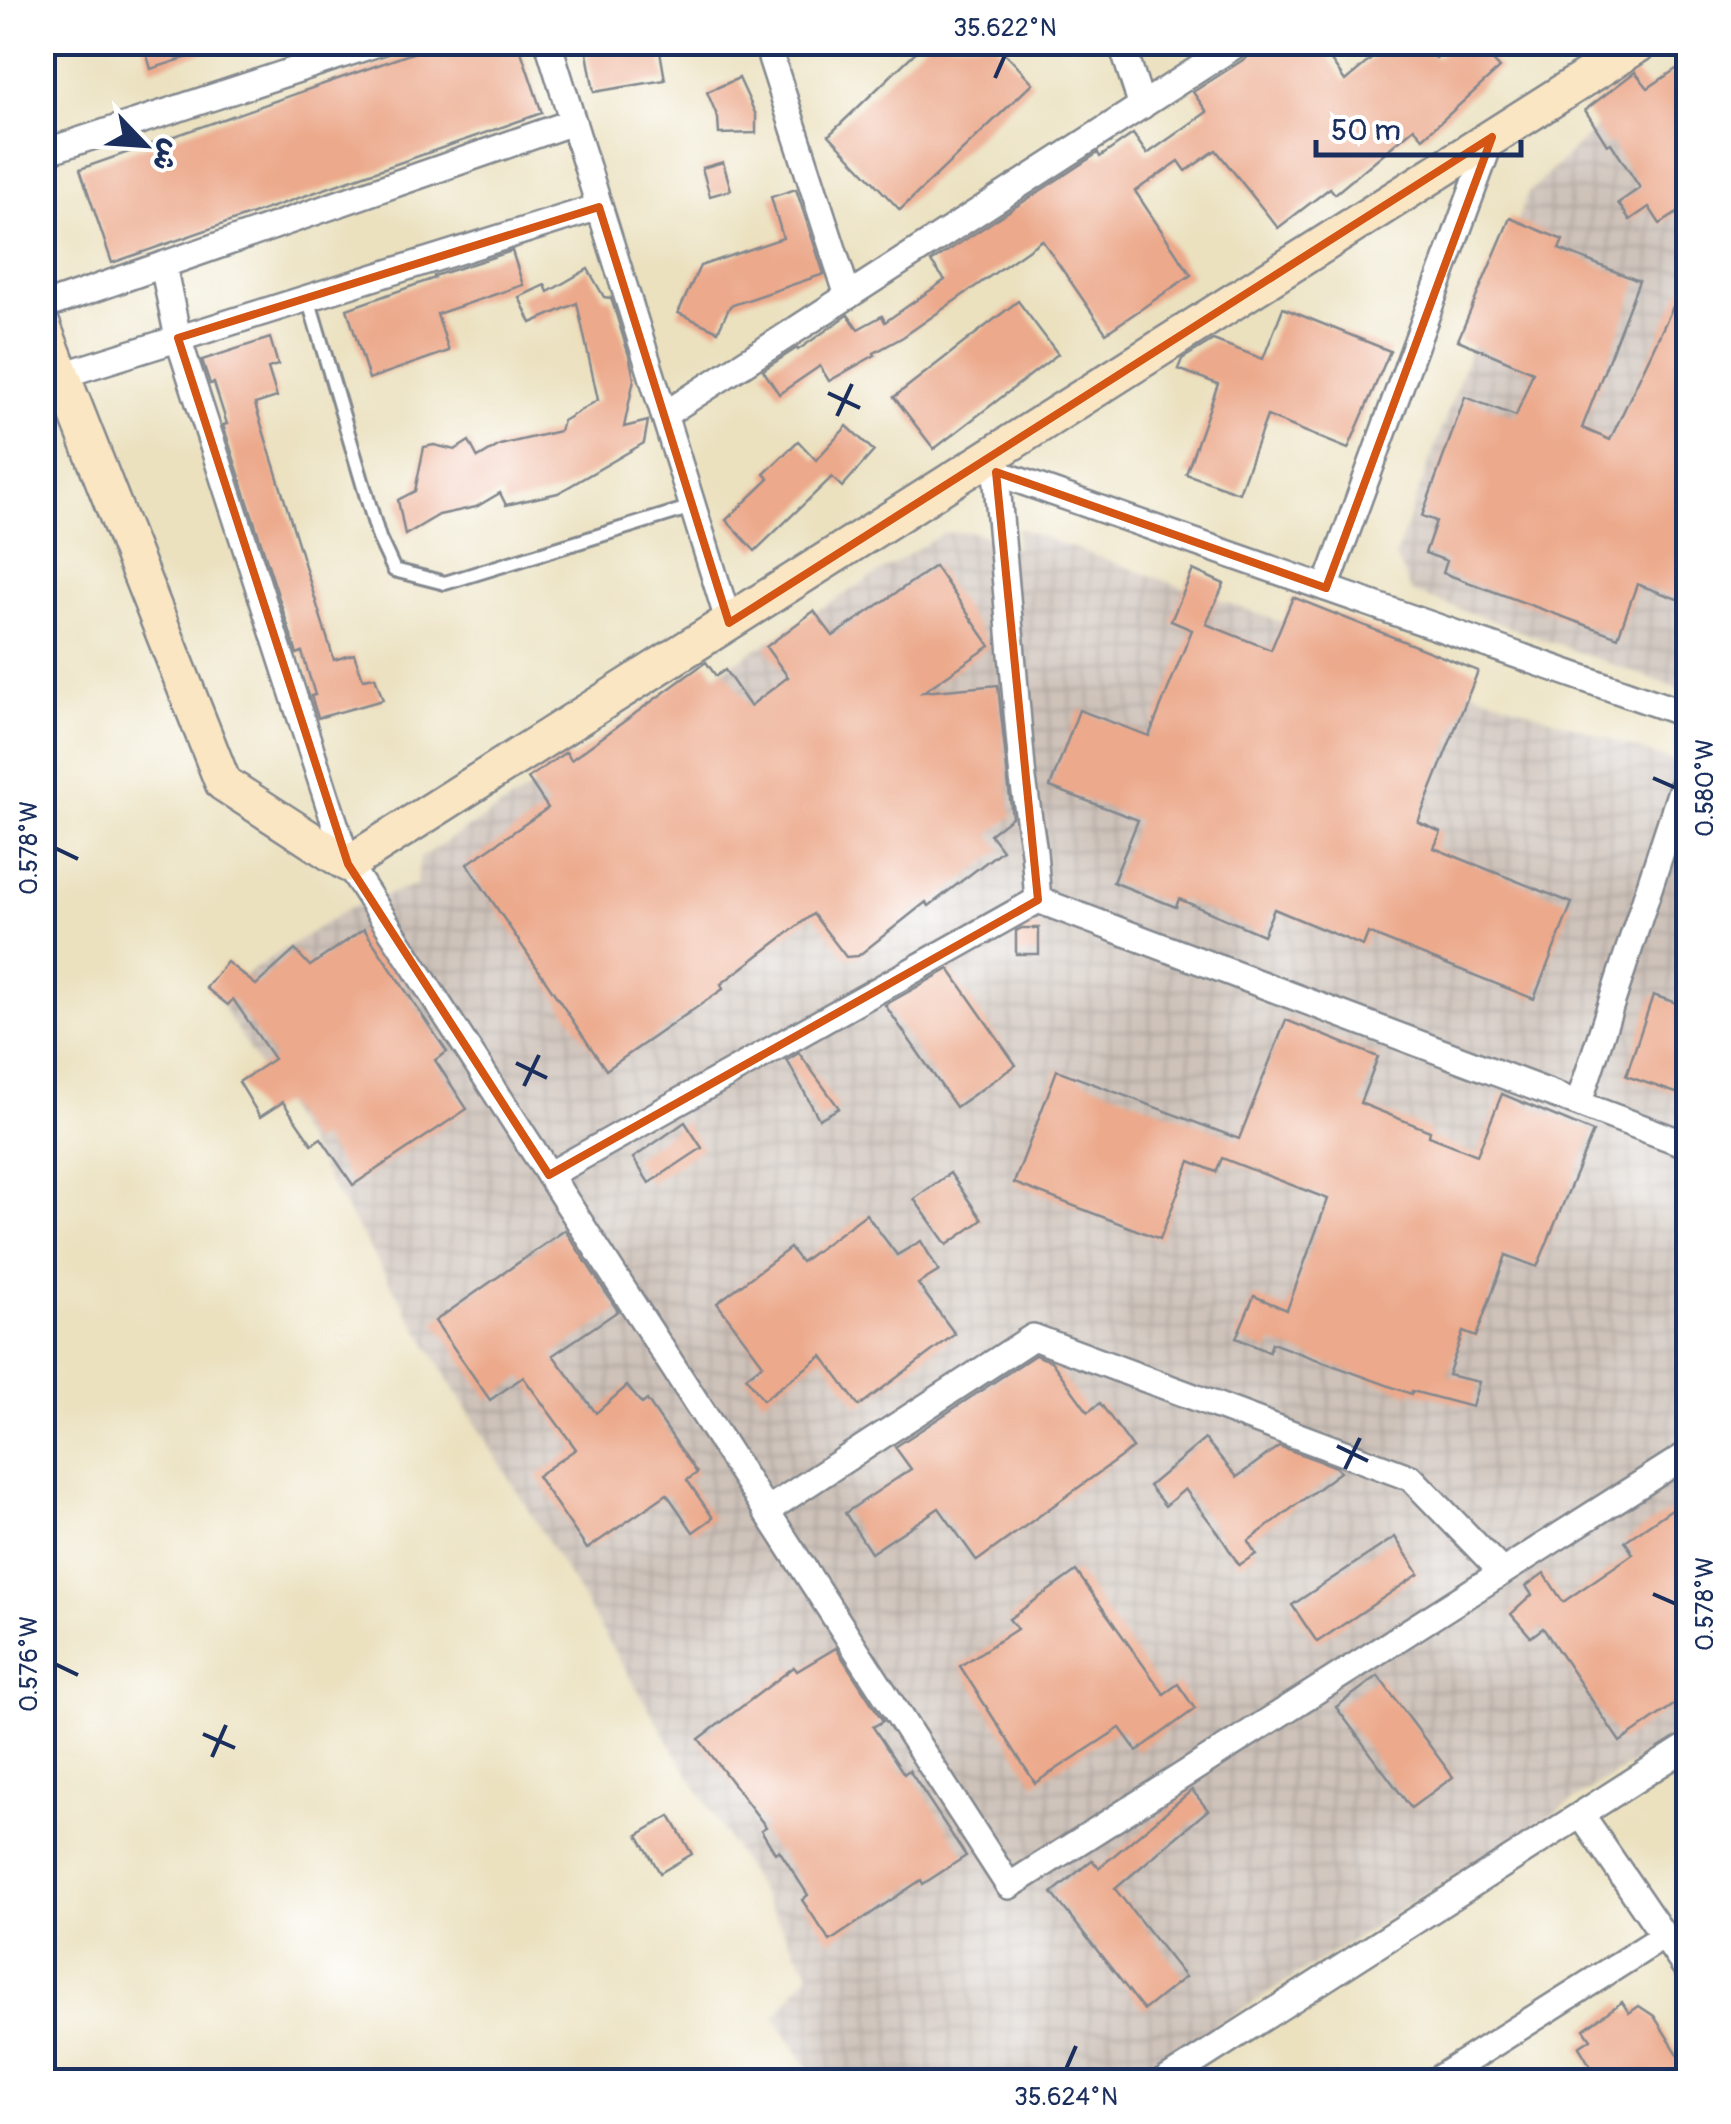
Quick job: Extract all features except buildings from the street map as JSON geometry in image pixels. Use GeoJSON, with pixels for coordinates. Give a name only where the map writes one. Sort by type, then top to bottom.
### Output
{"type":"FeatureCollection","features":[{"type":"Feature","properties":{"kind":"street"},"geometry":{"type":"LineString","coordinates":[[42,153],[380,42]]}},
{"type":"Feature","properties":{"kind":"street"},"geometry":{"type":"LineString","coordinates":[[548,42],[728,624]]}},
{"type":"Feature","properties":{"kind":"street"},"geometry":{"type":"LineString","coordinates":[[766,42],[848,296]]}},
{"type":"Feature","properties":{"kind":"street"},"geometry":{"type":"LineString","coordinates":[[1121,42],[1142,106]]}},
{"type":"Feature","properties":{"kind":"street"},"geometry":{"type":"LineString","coordinates":[[664,416],[1240,42]]}},
{"type":"Feature","properties":{"kind":"street"},"geometry":{"type":"LineString","coordinates":[[348,864],[728,624],[986,468],[1642,42]]}},
{"type":"Feature","properties":{"kind":"street"},"geometry":{"type":"LineString","coordinates":[[42,307],[573,122]]}},
{"type":"Feature","properties":{"kind":"street"},"geometry":{"type":"LineString","coordinates":[[1326,588],[1492,137]]}},
{"type":"Feature","properties":{"kind":"street"},"geometry":{"type":"LineString","coordinates":[[62,374],[599,207]]}},
{"type":"Feature","properties":{"kind":"street"},"geometry":{"type":"LineString","coordinates":[[164,265],[178,338],[348,864],[1010,1886],[1688,1454]]}},
{"type":"Feature","properties":{"kind":"street"},"geometry":{"type":"LineString","coordinates":[[42,325],[223,783],[348,864]]}},
{"type":"Feature","properties":{"kind":"street"},"geometry":{"type":"LineString","coordinates":[[986,468],[1688,714]]}},
{"type":"Feature","properties":{"kind":"street"},"geometry":{"type":"LineString","coordinates":[[986,468],[1038,900]]}},
{"type":"Feature","properties":{"kind":"street"},"geometry":{"type":"LineString","coordinates":[[1579,1102],[1688,769]]}},
{"type":"Feature","properties":{"kind":"street"},"geometry":{"type":"LineString","coordinates":[[549,1174],[1038,900],[1688,1145]]}},
{"type":"Feature","properties":{"kind":"street"},"geometry":{"type":"LineString","coordinates":[[766,1510],[1032,1337],[1411,1478],[1502,1572]]}},
{"type":"Feature","properties":{"kind":"street"},"geometry":{"type":"LineString","coordinates":[[1163,2082],[1688,1746]]}},
{"type":"Feature","properties":{"kind":"street"},"geometry":{"type":"LineString","coordinates":[[1582,1815],[1688,1971]]}},
{"type":"Feature","properties":{"kind":"street"},"geometry":{"type":"LineString","coordinates":[[1433,2082],[1664,1936]]}},
{"type":"Feature","properties":{"kind":"lane"},"geometry":{"type":"LineString","coordinates":[[308,298],[380,538],[394,570],[445,583],[692,507]]}},
{"type":"Feature","properties":{"kind":"highlighted area"},"geometry":{"type":"Polygon","coordinates":[[[1492,137],[1326,588],[996,472],[1038,900],[549,1175],[348,864],[178,338],[599,207],[729,623],[1492,137]]]}},
{"type":"Feature","properties":{"kind":"shaded area"},"geometry":{"type":"Polygon","coordinates":[[[1688,62],[1688,692],[1412,592],[1395,557],[1527,194],[1615,110],[1688,62]]]}},
{"type":"Feature","properties":{"kind":"shaded area"},"geometry":{"type":"Polygon","coordinates":[[[1017,528],[1688,767],[1688,1728],[1130,2081],[817,2081],[775,2017],[809,1972],[215,994],[349,908],[416,885],[420,858],[943,533],[975,532],[1015,549],[1017,528]]]}}]}
